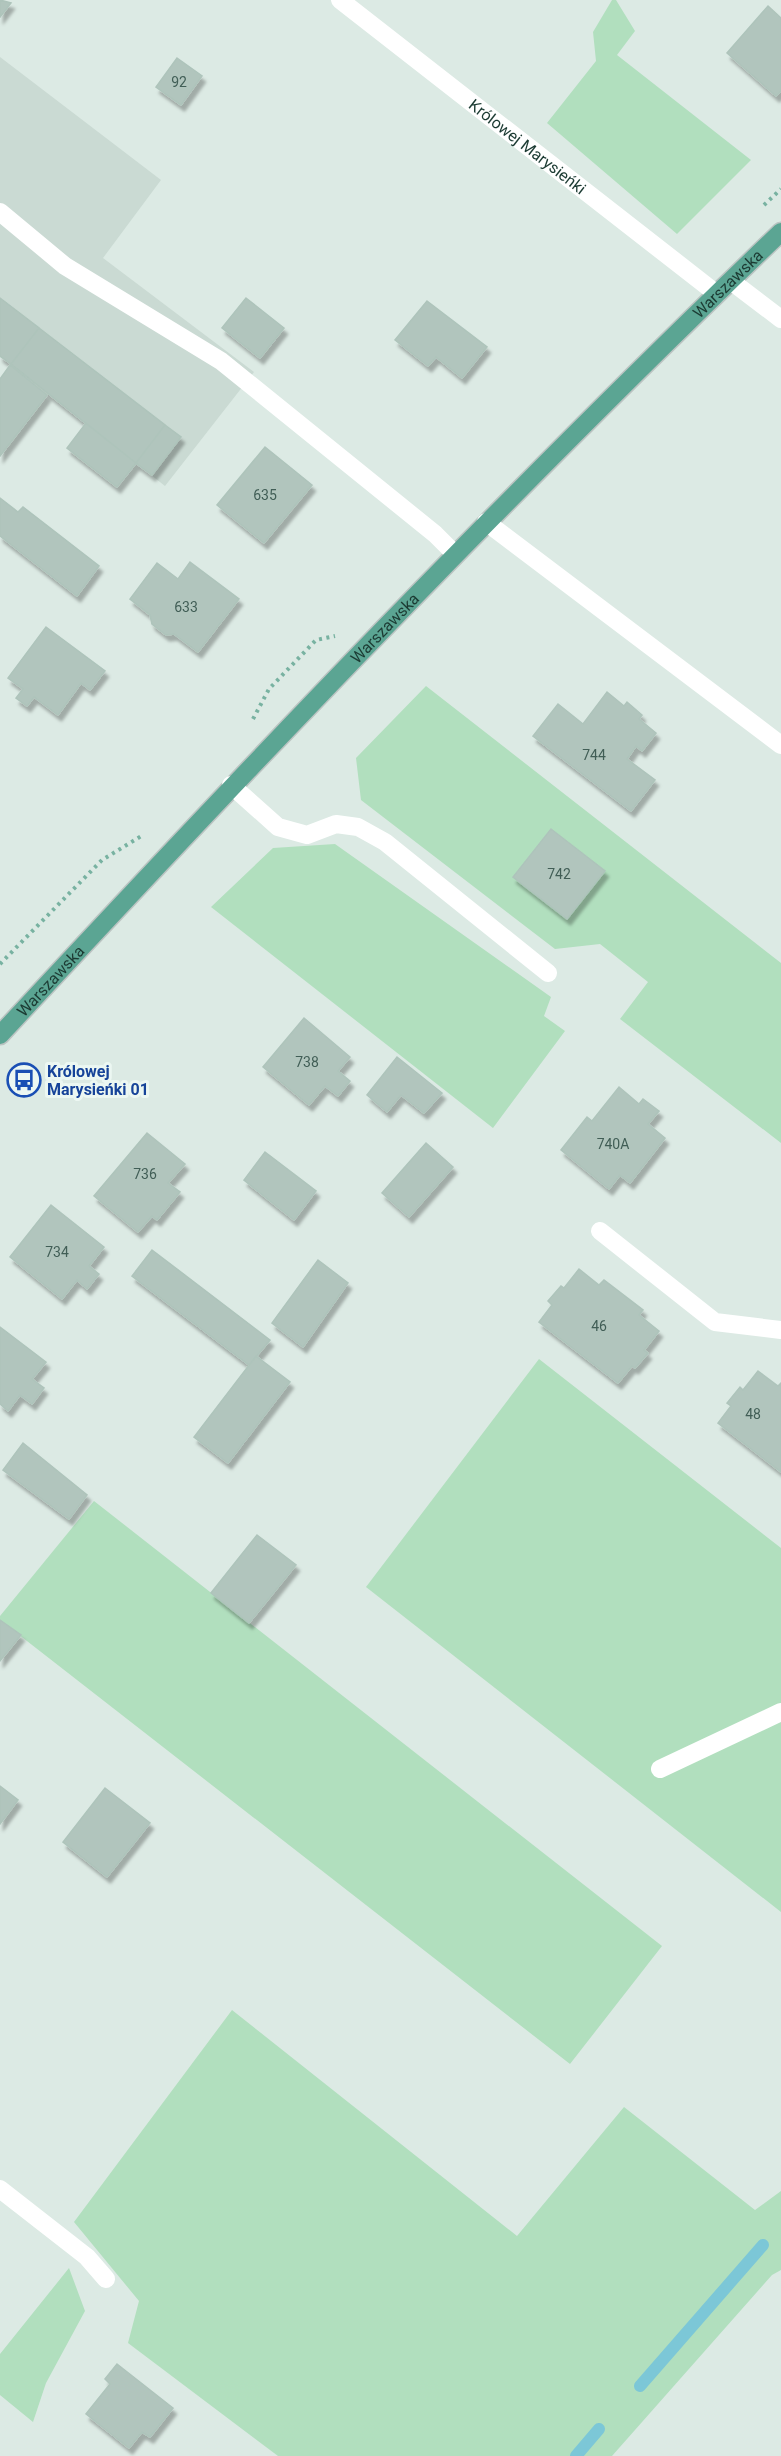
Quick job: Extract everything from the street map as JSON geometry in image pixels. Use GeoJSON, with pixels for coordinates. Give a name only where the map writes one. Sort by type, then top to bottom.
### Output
{"type":"FeatureCollection","features":[{"type":"Feature","properties":{"kind":"main road","name":"Warszawska"},"geometry":{"type":"LineString","coordinates":[[0,1035],[231,785],[486,522],[781,232]]}},
{"type":"Feature","properties":{"kind":"street","name":"Królowej Marysieńki"},"geometry":{"type":"LineString","coordinates":[[340,0],[717,294]]}},
{"type":"Feature","properties":{"kind":"street"},"geometry":{"type":"LineString","coordinates":[[0,212],[65,266],[221,362],[435,534],[455,554]]}},
{"type":"Feature","properties":{"kind":"street"},"geometry":{"type":"LineString","coordinates":[[730,280],[781,319]]}},
{"type":"Feature","properties":{"kind":"street"},"geometry":{"type":"LineString","coordinates":[[486,522],[781,746]]}},
{"type":"Feature","properties":{"kind":"street"},"geometry":{"type":"LineString","coordinates":[[231,785],[278,827],[307,835],[336,824],[357,827],[385,842],[548,973]]}},
{"type":"Feature","properties":{"kind":"street"},"geometry":{"type":"LineString","coordinates":[[600,1231],[715,1322],[781,1330]]}},
{"type":"Feature","properties":{"kind":"street"},"geometry":{"type":"LineString","coordinates":[[660,1769],[781,1712]]}},
{"type":"Feature","properties":{"kind":"street"},"geometry":{"type":"LineString","coordinates":[[0,2189],[87,2257],[106,2279]]}},
{"type":"Feature","properties":{"kind":"shaded area"},"geometry":{"type":"Polygon","coordinates":[[[0,57],[161,180],[103,258],[254,372],[165,486],[0,356],[0,57]]]}},
{"type":"Feature","properties":{"kind":"green space"},"geometry":{"type":"Polygon","coordinates":[[[612,0],[616,0],[635,31],[617,55],[751,160],[677,234],[547,123],[596,61],[593,32],[612,0]]]}},
{"type":"Feature","properties":{"kind":"green space"},"geometry":{"type":"Polygon","coordinates":[[[426,686],[781,963],[781,1143],[620,1019],[648,982],[600,944],[555,949],[361,800],[356,758],[426,686]]]}},
{"type":"Feature","properties":{"kind":"green space"},"geometry":{"type":"Polygon","coordinates":[[[335,844],[551,997],[544,1016],[565,1031],[493,1128],[211,907],[273,848],[335,844]]]}},
{"type":"Feature","properties":{"kind":"green space"},"geometry":{"type":"Polygon","coordinates":[[[539,1359],[781,1548],[781,1912],[366,1587],[539,1359]]]}},
{"type":"Feature","properties":{"kind":"green space"},"geometry":{"type":"Polygon","coordinates":[[[94,1501],[662,1946],[570,2064],[0,1620],[0,1616],[94,1501]]]}},
{"type":"Feature","properties":{"kind":"green space"},"geometry":{"type":"Polygon","coordinates":[[[232,2010],[517,2236],[624,2107],[755,2210],[781,2191],[781,2270],[772,2275],[612,2456],[278,2456],[128,2343],[139,2301],[74,2222],[232,2010]]]}},
{"type":"Feature","properties":{"kind":"green space"},"geometry":{"type":"Polygon","coordinates":[[[69,2268],[85,2311],[46,2383],[33,2422],[0,2395],[0,2354],[69,2268]]]}},
{"type":"Feature","properties":{"kind":"building"},"geometry":{"type":"Polygon","coordinates":[[[0,0],[11,3],[0,17],[0,0]]]}},
{"type":"Feature","properties":{"kind":"building"},"geometry":{"type":"Polygon","coordinates":[[[768,6],[781,18],[781,91],[776,96],[727,53],[768,6]]]}},
{"type":"Feature","properties":{"kind":"building"},"geometry":{"type":"Polygon","coordinates":[[[177,58],[202,76],[181,105],[156,87],[177,58]]]}},
{"type":"Feature","properties":{"kind":"building"},"geometry":{"type":"Polygon","coordinates":[[[0,298],[39,328],[11,364],[0,356],[0,298]]]}},
{"type":"Feature","properties":{"kind":"building"},"geometry":{"type":"Polygon","coordinates":[[[246,298],[284,328],[260,358],[222,328],[246,298]]]}},
{"type":"Feature","properties":{"kind":"building"},"geometry":{"type":"Polygon","coordinates":[[[427,301],[487,347],[462,378],[436,357],[428,366],[395,340],[427,301]]]}},
{"type":"Feature","properties":{"kind":"building"},"geometry":{"type":"Polygon","coordinates":[[[39,328],[165,425],[136,463],[11,364],[39,328]]]}},
{"type":"Feature","properties":{"kind":"building"},"geometry":{"type":"Polygon","coordinates":[[[10,365],[47,395],[0,456],[0,379],[10,365]]]}},
{"type":"Feature","properties":{"kind":"building"},"geometry":{"type":"Polygon","coordinates":[[[86,423],[136,463],[117,487],[67,448],[86,423]]]}},
{"type":"Feature","properties":{"kind":"building"},"geometry":{"type":"Polygon","coordinates":[[[165,425],[181,437],[152,475],[136,463],[165,425]]]}},
{"type":"Feature","properties":{"kind":"building"},"geometry":{"type":"Polygon","coordinates":[[[265,447],[312,485],[264,543],[217,505],[265,447]]]}},
{"type":"Feature","properties":{"kind":"building"},"geometry":{"type":"Polygon","coordinates":[[[0,498],[18,512],[23,507],[99,566],[77,596],[0,536],[0,498]]]}},
{"type":"Feature","properties":{"kind":"building"},"geometry":{"type":"Polygon","coordinates":[[[190,562],[239,599],[198,652],[174,634],[166,635],[152,624],[150,615],[130,599],[157,563],[178,579],[190,562]]]}},
{"type":"Feature","properties":{"kind":"building"},"geometry":{"type":"Polygon","coordinates":[[[46,627],[105,671],[90,690],[81,683],[58,715],[34,697],[27,706],[16,698],[23,689],[8,678],[46,627]]]}},
{"type":"Feature","properties":{"kind":"building"},"geometry":{"type":"Polygon","coordinates":[[[607,692],[624,706],[627,702],[642,715],[639,719],[656,733],[642,751],[636,746],[627,759],[655,780],[631,811],[533,736],[558,704],[583,724],[607,692]]]}},
{"type":"Feature","properties":{"kind":"building"},"geometry":{"type":"Polygon","coordinates":[[[551,829],[605,871],[567,919],[513,877],[551,829]]]}},
{"type":"Feature","properties":{"kind":"building"},"geometry":{"type":"Polygon","coordinates":[[[304,1018],[350,1057],[338,1071],[350,1081],[338,1096],[325,1086],[309,1105],[263,1067],[304,1018]]]}},
{"type":"Feature","properties":{"kind":"building"},"geometry":{"type":"Polygon","coordinates":[[[397,1057],[442,1093],[424,1113],[401,1095],[387,1112],[367,1095],[397,1057]]]}},
{"type":"Feature","properties":{"kind":"building"},"geometry":{"type":"Polygon","coordinates":[[[619,1087],[639,1104],[643,1099],[659,1111],[648,1124],[665,1138],[630,1183],[620,1175],[609,1189],[561,1150],[587,1117],[592,1121],[619,1087]]]}},
{"type":"Feature","properties":{"kind":"building"},"geometry":{"type":"Polygon","coordinates":[[[147,1133],[185,1164],[168,1183],[180,1192],[157,1220],[152,1216],[138,1232],[94,1196],[147,1133]]]}},
{"type":"Feature","properties":{"kind":"building"},"geometry":{"type":"Polygon","coordinates":[[[426,1143],[453,1167],[409,1217],[382,1193],[426,1143]]]}},
{"type":"Feature","properties":{"kind":"building"},"geometry":{"type":"Polygon","coordinates":[[[265,1152],[316,1191],[294,1220],[244,1180],[265,1152]]]}},
{"type":"Feature","properties":{"kind":"building"},"geometry":{"type":"Polygon","coordinates":[[[51,1205],[104,1247],[89,1266],[99,1274],[87,1289],[77,1280],[62,1299],[10,1257],[51,1205]]]}},
{"type":"Feature","properties":{"kind":"building"},"geometry":{"type":"Polygon","coordinates":[[[152,1250],[270,1340],[249,1365],[132,1276],[152,1250]]]}},
{"type":"Feature","properties":{"kind":"building"},"geometry":{"type":"Polygon","coordinates":[[[318,1260],[348,1283],[303,1347],[272,1323],[318,1260]]]}},
{"type":"Feature","properties":{"kind":"building"},"geometry":{"type":"Polygon","coordinates":[[[579,1269],[599,1285],[604,1280],[643,1310],[639,1315],[659,1331],[644,1350],[648,1353],[635,1368],[632,1366],[618,1383],[539,1322],[552,1305],[548,1301],[561,1286],[564,1288],[579,1269]]]}},
{"type":"Feature","properties":{"kind":"building"},"geometry":{"type":"Polygon","coordinates":[[[0,1327],[46,1362],[32,1379],[44,1388],[32,1404],[20,1395],[8,1411],[0,1404],[0,1327]]]}},
{"type":"Feature","properties":{"kind":"building"},"geometry":{"type":"Polygon","coordinates":[[[256,1356],[290,1382],[228,1463],[194,1437],[256,1356]]]}},
{"type":"Feature","properties":{"kind":"building"},"geometry":{"type":"Polygon","coordinates":[[[758,1371],[778,1386],[781,1383],[781,1472],[718,1423],[731,1406],[727,1403],[740,1387],[743,1390],[758,1371]]]}},
{"type":"Feature","properties":{"kind":"building"},"geometry":{"type":"Polygon","coordinates":[[[23,1443],[87,1495],[69,1519],[3,1470],[23,1443]]]}},
{"type":"Feature","properties":{"kind":"building"},"geometry":{"type":"Polygon","coordinates":[[[257,1535],[296,1565],[249,1623],[211,1593],[257,1535]]]}},
{"type":"Feature","properties":{"kind":"building"},"geometry":{"type":"Polygon","coordinates":[[[0,1620],[21,1635],[0,1661],[0,1620]]]}},
{"type":"Feature","properties":{"kind":"building"},"geometry":{"type":"Polygon","coordinates":[[[0,1786],[18,1800],[0,1824],[0,1786]]]}},
{"type":"Feature","properties":{"kind":"building"},"geometry":{"type":"Polygon","coordinates":[[[105,1788],[150,1823],[107,1877],[63,1842],[105,1788]]]}},
{"type":"Feature","properties":{"kind":"building"},"geometry":{"type":"Polygon","coordinates":[[[117,2364],[173,2408],[150,2437],[142,2432],[129,2448],[86,2414],[110,2384],[105,2379],[117,2364]]]}},
{"type":"Feature","properties":{"kind":"waterway"},"geometry":{"type":"LineString","coordinates":[[640,2386],[763,2245]]}},
{"type":"Feature","properties":{"kind":"waterway"},"geometry":{"type":"LineString","coordinates":[[576,2456],[599,2429]]}},
{"type":"Feature","properties":{"kind":"place","name":"Królowej Marysieńki 01"},"geometry":{"type":"Point","coordinates":[24,1080]}}]}
